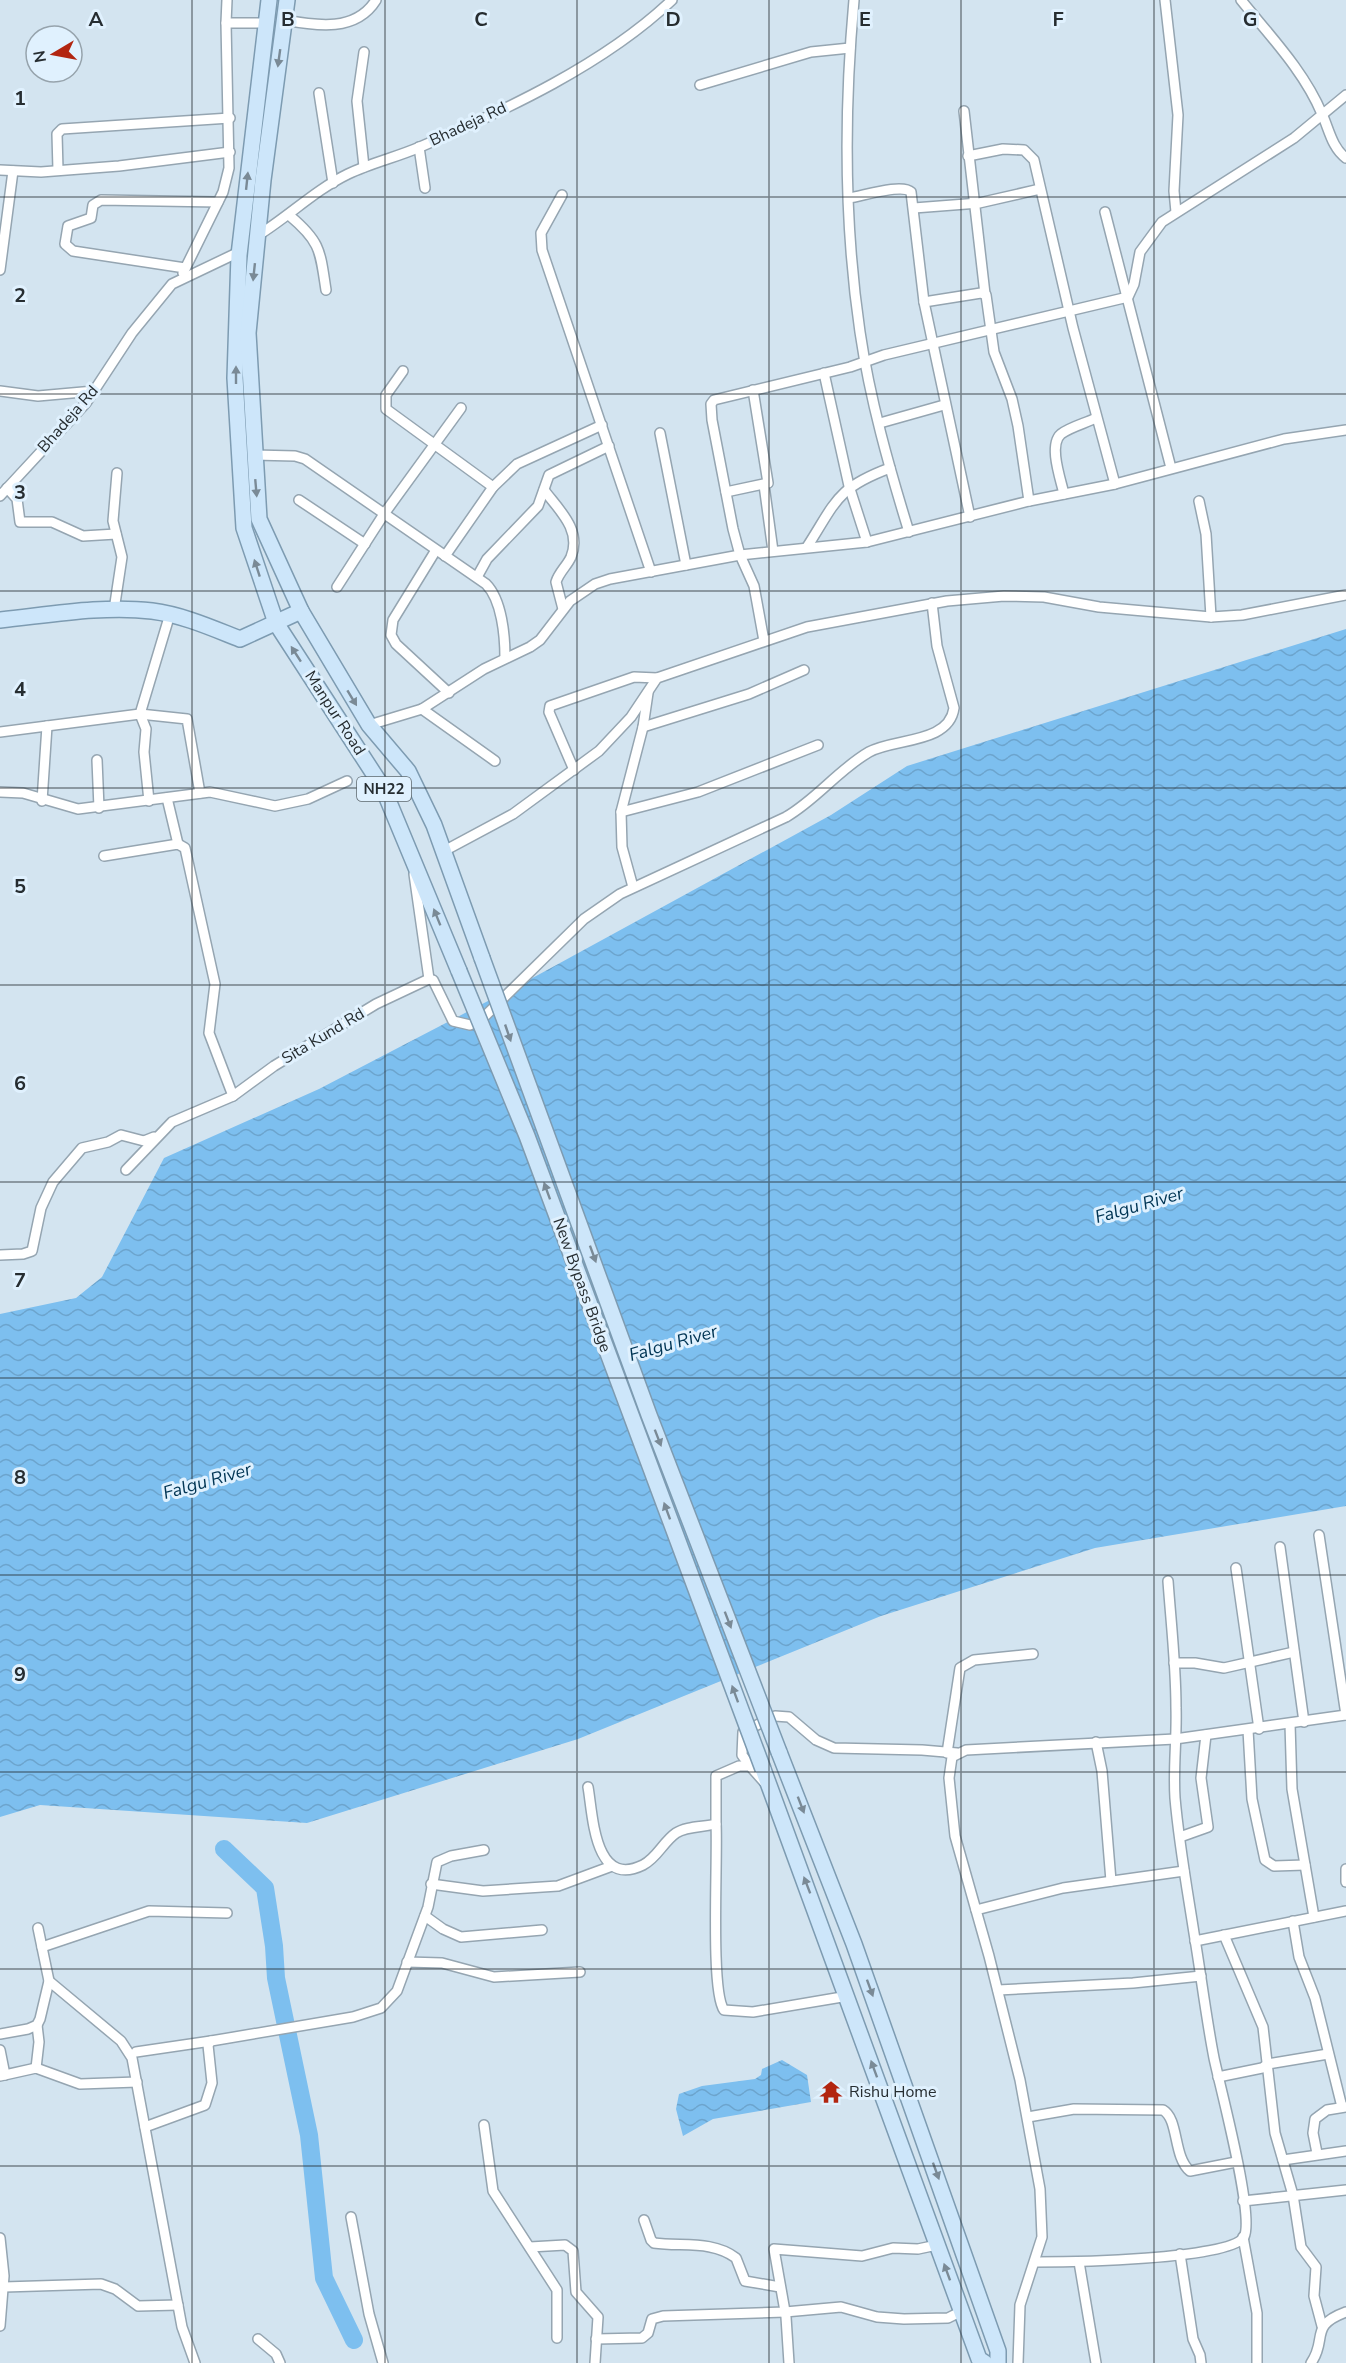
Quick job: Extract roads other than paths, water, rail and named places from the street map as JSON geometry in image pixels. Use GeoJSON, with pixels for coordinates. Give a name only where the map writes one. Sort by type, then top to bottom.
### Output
{"type":"FeatureCollection","features":[{"type":"Feature","properties":{"kind":"main road","name":"Manpur Road"},"geometry":{"type":"LineString","coordinates":[[269,0],[239,252],[235,378],[244,528],[276,623],[383,789],[459,971]]}},
{"type":"Feature","properties":{"kind":"main road","name":"Manpur Road"},"geometry":{"type":"LineString","coordinates":[[287,0],[257,236],[248,333],[259,519],[301,611],[369,725],[408,771],[444,851],[482,958]]}},
{"type":"Feature","properties":{"kind":"main road"},"geometry":{"type":"LineString","coordinates":[[0,620],[114,610],[170,614],[240,639],[301,611]]}},
{"type":"Feature","properties":{"kind":"main road","name":"New Bypass Bridge"},"geometry":{"type":"LineString","coordinates":[[482,958],[520,1067],[574,1203],[649,1415],[778,1752],[820,1853],[932,2160],[998,2351],[998,2363]]}},
{"type":"Feature","properties":{"kind":"main road","name":"New Bypass Bridge"},"geometry":{"type":"LineString","coordinates":[[459,971],[527,1136],[757,1767],[771,1789],[979,2359],[985,2363]]}},
{"type":"Feature","properties":{"kind":"street"},"geometry":{"type":"LineString","coordinates":[[181,277],[218,202],[226,180],[230,152],[227,0]]}},
{"type":"Feature","properties":{"kind":"street"},"geometry":{"type":"LineString","coordinates":[[285,20],[311,25],[352,22],[363,15],[376,0]]}},
{"type":"Feature","properties":{"kind":"street","name":"Bhadeja Rd"},"geometry":{"type":"LineString","coordinates":[[257,236],[290,216],[333,183],[364,168],[419,147],[590,63],[629,39],[672,0]]}},
{"type":"Feature","properties":{"kind":"street"},"geometry":{"type":"LineString","coordinates":[[854,0],[847,100],[849,198],[859,322],[890,468],[909,532]]}},
{"type":"Feature","properties":{"kind":"street"},"geometry":{"type":"LineString","coordinates":[[1165,0],[1178,115],[1174,191],[1176,212]]}},
{"type":"Feature","properties":{"kind":"street"},"geometry":{"type":"LineString","coordinates":[[1241,0],[1299,72],[1323,116],[1337,149],[1346,158]]}},
{"type":"Feature","properties":{"kind":"street"},"geometry":{"type":"LineString","coordinates":[[226,23],[266,23]]}},
{"type":"Feature","properties":{"kind":"street"},"geometry":{"type":"LineString","coordinates":[[700,85],[811,52],[850,48]]}},
{"type":"Feature","properties":{"kind":"street"},"geometry":{"type":"LineString","coordinates":[[364,52],[357,101],[364,168]]}},
{"type":"Feature","properties":{"kind":"street"},"geometry":{"type":"LineString","coordinates":[[319,93],[333,183]]}},
{"type":"Feature","properties":{"kind":"street"},"geometry":{"type":"LineString","coordinates":[[1128,297],[1134,284],[1140,252],[1145,242],[1162,222],[1294,138],[1346,95]]}},
{"type":"Feature","properties":{"kind":"street"},"geometry":{"type":"LineString","coordinates":[[964,111],[973,204],[985,294],[993,330],[994,352],[1010,393],[1018,426],[1029,501]]}},
{"type":"Feature","properties":{"kind":"street"},"geometry":{"type":"LineString","coordinates":[[58,170],[57,134],[62,129],[230,118]]}},
{"type":"Feature","properties":{"kind":"street"},"geometry":{"type":"LineString","coordinates":[[419,147],[425,188]]}},
{"type":"Feature","properties":{"kind":"street"},"geometry":{"type":"LineString","coordinates":[[968,156],[1003,149],[1024,150],[1034,160],[1069,312],[1115,484]]}},
{"type":"Feature","properties":{"kind":"street"},"geometry":{"type":"LineString","coordinates":[[0,170],[58,170],[134,164],[230,152]]}},
{"type":"Feature","properties":{"kind":"street"},"geometry":{"type":"LineString","coordinates":[[0,270],[13,171]]}},
{"type":"Feature","properties":{"kind":"street"},"geometry":{"type":"LineString","coordinates":[[849,198],[906,188],[911,192],[924,302],[944,405],[970,517]]}},
{"type":"Feature","properties":{"kind":"street"},"geometry":{"type":"LineString","coordinates":[[914,208],[973,204],[1040,189]]}},
{"type":"Feature","properties":{"kind":"street"},"geometry":{"type":"LineString","coordinates":[[562,195],[542,233],[541,244],[651,572]]}},
{"type":"Feature","properties":{"kind":"street"},"geometry":{"type":"LineString","coordinates":[[185,268],[74,251],[65,244],[66,232],[68,226],[91,218],[93,204],[101,200],[218,202]]}},
{"type":"Feature","properties":{"kind":"street"},"geometry":{"type":"LineString","coordinates":[[1105,212],[1171,468]]}},
{"type":"Feature","properties":{"kind":"street"},"geometry":{"type":"LineString","coordinates":[[290,216],[314,237],[321,256],[326,290]]}},
{"type":"Feature","properties":{"kind":"street","name":"Bhadeja Rd"},"geometry":{"type":"LineString","coordinates":[[3,492],[80,411],[141,320],[181,277],[215,265],[239,252]]}},
{"type":"Feature","properties":{"kind":"street"},"geometry":{"type":"LineString","coordinates":[[924,302],[985,294]]}},
{"type":"Feature","properties":{"kind":"street"},"geometry":{"type":"LineString","coordinates":[[764,641],[754,586],[740,555],[711,420],[711,404],[721,397],[1128,297]]}},
{"type":"Feature","properties":{"kind":"street"},"geometry":{"type":"LineString","coordinates":[[403,371],[386,395],[386,409],[493,487]]}},
{"type":"Feature","properties":{"kind":"street"},"geometry":{"type":"LineString","coordinates":[[824,373],[849,486],[867,542]]}},
{"type":"Feature","properties":{"kind":"street"},"geometry":{"type":"LineString","coordinates":[[726,492],[768,483],[753,390]]}},
{"type":"Feature","properties":{"kind":"street"},"geometry":{"type":"LineString","coordinates":[[0,391],[38,396],[94,391]]}},
{"type":"Feature","properties":{"kind":"street"},"geometry":{"type":"LineString","coordinates":[[880,423],[944,405]]}},
{"type":"Feature","properties":{"kind":"street"},"geometry":{"type":"LineString","coordinates":[[337,587],[384,514],[461,408]]}},
{"type":"Feature","properties":{"kind":"street"},"geometry":{"type":"LineString","coordinates":[[1064,494],[1056,451],[1057,438],[1061,433],[1096,418]]}},
{"type":"Feature","properties":{"kind":"street"},"geometry":{"type":"LineString","coordinates":[[445,556],[493,487],[524,459],[602,425]]}},
{"type":"Feature","properties":{"kind":"street"},"geometry":{"type":"LineString","coordinates":[[369,725],[422,710],[505,658],[540,640],[563,609],[594,584],[740,555],[867,542],[1029,501],[1115,484],[1284,439],[1346,430]]}},
{"type":"Feature","properties":{"kind":"street"},"geometry":{"type":"LineString","coordinates":[[660,433],[686,566]]}},
{"type":"Feature","properties":{"kind":"street"},"geometry":{"type":"LineString","coordinates":[[477,577],[487,559],[538,506],[549,475],[609,446]]}},
{"type":"Feature","properties":{"kind":"street"},"geometry":{"type":"LineString","coordinates":[[254,455],[298,456],[477,577],[495,595],[505,640],[505,658]]}},
{"type":"Feature","properties":{"kind":"street"},"geometry":{"type":"LineString","coordinates":[[807,547],[849,486],[890,468]]}},
{"type":"Feature","properties":{"kind":"street"},"geometry":{"type":"LineString","coordinates":[[114,610],[122,557],[113,521],[117,473]]}},
{"type":"Feature","properties":{"kind":"street"},"geometry":{"type":"LineString","coordinates":[[764,485],[773,551]]}},
{"type":"Feature","properties":{"kind":"street"},"geometry":{"type":"LineString","coordinates":[[544,490],[569,524],[574,537],[569,561],[556,582],[563,609]]}},
{"type":"Feature","properties":{"kind":"street"},"geometry":{"type":"LineString","coordinates":[[3,492],[18,502],[17,515],[20,522],[52,522],[83,536],[116,534]]}},
{"type":"Feature","properties":{"kind":"street"},"geometry":{"type":"LineString","coordinates":[[299,500],[365,544]]}},
{"type":"Feature","properties":{"kind":"street"},"geometry":{"type":"LineString","coordinates":[[1199,501],[1206,534],[1211,617]]}},
{"type":"Feature","properties":{"kind":"street"},"geometry":{"type":"LineString","coordinates":[[436,550],[393,620],[391,635],[396,644],[449,693]]}},
{"type":"Feature","properties":{"kind":"street"},"geometry":{"type":"LineString","coordinates":[[574,770],[549,712],[550,706],[634,677],[657,678],[764,641],[830,622],[976,597],[1020,596],[1099,608],[1211,617],[1242,615],[1346,595]]}},
{"type":"Feature","properties":{"kind":"street"},"geometry":{"type":"LineString","coordinates":[[412,859],[429,978],[434,980],[453,1021],[464,1026],[477,1022],[529,975],[584,919],[633,887],[786,817],[807,805],[822,788],[870,752],[936,732],[945,726],[954,708],[937,646],[932,603]]}},
{"type":"Feature","properties":{"kind":"street"},"geometry":{"type":"LineString","coordinates":[[140,714],[170,614]]}},
{"type":"Feature","properties":{"kind":"street"},"geometry":{"type":"LineString","coordinates":[[643,727],[757,691],[804,670]]}},
{"type":"Feature","properties":{"kind":"street"},"geometry":{"type":"LineString","coordinates":[[444,851],[513,814],[599,751],[625,724],[657,678]]}},
{"type":"Feature","properties":{"kind":"street"},"geometry":{"type":"LineString","coordinates":[[633,887],[622,847],[621,812],[643,727],[649,687]]}},
{"type":"Feature","properties":{"kind":"street"},"geometry":{"type":"LineString","coordinates":[[422,710],[495,762]]}},
{"type":"Feature","properties":{"kind":"street"},"geometry":{"type":"LineString","coordinates":[[140,714],[146,729],[144,758],[149,801]]}},
{"type":"Feature","properties":{"kind":"street"},"geometry":{"type":"LineString","coordinates":[[0,732],[140,714],[187,719],[200,793]]}},
{"type":"Feature","properties":{"kind":"street"},"geometry":{"type":"LineString","coordinates":[[42,801],[46,726]]}},
{"type":"Feature","properties":{"kind":"street"},"geometry":{"type":"LineString","coordinates":[[621,812],[698,792],[818,744]]}},
{"type":"Feature","properties":{"kind":"street"},"geometry":{"type":"LineString","coordinates":[[97,760],[99,808]]}},
{"type":"Feature","properties":{"kind":"street"},"geometry":{"type":"LineString","coordinates":[[0,793],[23,793],[42,801],[78,809],[210,792],[276,806],[308,799],[347,781]]}},
{"type":"Feature","properties":{"kind":"street"},"geometry":{"type":"LineString","coordinates":[[167,798],[178,844]]}},
{"type":"Feature","properties":{"kind":"street"},"geometry":{"type":"LineString","coordinates":[[104,856],[178,844],[183,844],[187,851],[215,984],[209,1033],[233,1096]]}},
{"type":"Feature","properties":{"kind":"street","name":"Sita Kund Rd"},"geometry":{"type":"LineString","coordinates":[[126,1170],[156,1136],[172,1122],[233,1096],[274,1066],[376,1004],[429,978]]}},
{"type":"Feature","properties":{"kind":"street"},"geometry":{"type":"LineString","coordinates":[[0,1255],[23,1254],[32,1251],[39,1217],[48,1191],[82,1148],[108,1142],[121,1135],[144,1141],[156,1136]]}},
{"type":"Feature","properties":{"kind":"street"},"geometry":{"type":"LineString","coordinates":[[757,1767],[742,1755],[742,1732],[775,1716],[789,1718],[816,1740],[834,1748],[952,1753],[966,1750],[1175,1739],[1346,1715],[1319,1535]]}},
{"type":"Feature","properties":{"kind":"street"},"geometry":{"type":"LineString","coordinates":[[1280,1547],[1304,1722]]}},
{"type":"Feature","properties":{"kind":"street"},"geometry":{"type":"LineString","coordinates":[[1236,1568],[1259,1729]]}},
{"type":"Feature","properties":{"kind":"street"},"geometry":{"type":"LineString","coordinates":[[1168,1581],[1174,1663],[1175,1798],[1184,1871],[1218,2077],[1243,2200],[1243,2237],[1257,2313],[1257,2363]]}},
{"type":"Feature","properties":{"kind":"street"},"geometry":{"type":"LineString","coordinates":[[1174,1663],[1195,1663],[1217,1669],[1294,1652]]}},
{"type":"Feature","properties":{"kind":"street"},"geometry":{"type":"LineString","coordinates":[[1017,2363],[1020,2305],[1040,2247],[1043,2224],[1028,2117],[998,1990],[955,1836],[950,1795],[950,1767],[960,1668],[974,1660],[1034,1654]]}},
{"type":"Feature","properties":{"kind":"street"},"geometry":{"type":"LineString","coordinates":[[1290,1724],[1292,1789],[1314,1917]]}},
{"type":"Feature","properties":{"kind":"street"},"geometry":{"type":"LineString","coordinates":[[1248,1730],[1252,1799],[1265,1860],[1274,1866],[1305,1865]]}},
{"type":"Feature","properties":{"kind":"street"},"geometry":{"type":"LineString","coordinates":[[1180,1837],[1208,1827],[1201,1778],[1206,1735]]}},
{"type":"Feature","properties":{"kind":"street"},"geometry":{"type":"LineString","coordinates":[[1096,1742],[1102,1771],[1111,1881]]}},
{"type":"Feature","properties":{"kind":"street"},"geometry":{"type":"LineString","coordinates":[[757,1767],[739,1766],[716,1776],[719,1998],[724,2010],[760,2012],[848,1996]]}},
{"type":"Feature","properties":{"kind":"street"},"geometry":{"type":"LineString","coordinates":[[588,1787],[598,1848],[612,1866],[619,1868],[643,1865],[676,1833],[716,1824]]}},
{"type":"Feature","properties":{"kind":"street"},"geometry":{"type":"LineString","coordinates":[[136,2052],[367,2014],[381,2007],[397,1991],[425,1916],[437,1862],[442,1858],[484,1850]]}},
{"type":"Feature","properties":{"kind":"street"},"geometry":{"type":"LineString","coordinates":[[431,1884],[483,1891],[558,1886],[612,1866]]}},
{"type":"Feature","properties":{"kind":"street"},"geometry":{"type":"LineString","coordinates":[[1346,1869],[1346,1882]]}},
{"type":"Feature","properties":{"kind":"street"},"geometry":{"type":"LineString","coordinates":[[976,1910],[1048,1891],[1184,1871]]}},
{"type":"Feature","properties":{"kind":"street"},"geometry":{"type":"LineString","coordinates":[[42,1947],[149,1911],[228,1913]]}},
{"type":"Feature","properties":{"kind":"street"},"geometry":{"type":"LineString","coordinates":[[1195,1941],[1346,1911]]}},
{"type":"Feature","properties":{"kind":"street"},"geometry":{"type":"LineString","coordinates":[[425,1916],[443,1929],[461,1937],[542,1930]]}},
{"type":"Feature","properties":{"kind":"street"},"geometry":{"type":"LineString","coordinates":[[1293,1921],[1299,1958],[1315,1998],[1328,2054],[1344,2107],[1328,2110],[1315,2119],[1313,2133],[1317,2153]]}},
{"type":"Feature","properties":{"kind":"street"},"geometry":{"type":"LineString","coordinates":[[36,2068],[39,2042],[37,2025],[49,1981],[38,1928]]}},
{"type":"Feature","properties":{"kind":"street"},"geometry":{"type":"LineString","coordinates":[[1224,1935],[1258,2011],[1266,2040],[1273,2120],[1293,2195],[1301,2247],[1316,2267],[1314,2296],[1322,2326],[1311,2363]]}},
{"type":"Feature","properties":{"kind":"street"},"geometry":{"type":"LineString","coordinates":[[407,1962],[442,1963],[494,1977],[580,1972]]}},
{"type":"Feature","properties":{"kind":"street"},"geometry":{"type":"LineString","coordinates":[[998,1990],[1133,1983],[1201,1976]]}},
{"type":"Feature","properties":{"kind":"street"},"geometry":{"type":"LineString","coordinates":[[49,1981],[121,2041],[132,2058],[178,2305],[186,2340],[195,2363]]}},
{"type":"Feature","properties":{"kind":"street"},"geometry":{"type":"LineString","coordinates":[[0,2034],[37,2025]]}},
{"type":"Feature","properties":{"kind":"street"},"geometry":{"type":"LineString","coordinates":[[145,2127],[205,2104],[212,2083],[208,2045],[211,2041]]}},
{"type":"Feature","properties":{"kind":"street"},"geometry":{"type":"LineString","coordinates":[[0,2050],[3,2075],[36,2068],[80,2084],[137,2082]]}},
{"type":"Feature","properties":{"kind":"street"},"geometry":{"type":"LineString","coordinates":[[1218,2077],[1262,2068],[1268,2064],[1328,2054]]}},
{"type":"Feature","properties":{"kind":"street"},"geometry":{"type":"LineString","coordinates":[[1028,2117],[1074,2109],[1163,2110],[1170,2116],[1180,2155],[1190,2172],[1236,2162]]}},
{"type":"Feature","properties":{"kind":"street"},"geometry":{"type":"LineString","coordinates":[[484,2125],[493,2191],[557,2290],[557,2338]]}},
{"type":"Feature","properties":{"kind":"street"},"geometry":{"type":"LineString","coordinates":[[1283,2160],[1317,2153],[1346,2151]]}},
{"type":"Feature","properties":{"kind":"street"},"geometry":{"type":"LineString","coordinates":[[1243,2200],[1346,2190]]}},
{"type":"Feature","properties":{"kind":"street"},"geometry":{"type":"LineString","coordinates":[[351,2217],[369,2314],[383,2363]]}},
{"type":"Feature","properties":{"kind":"street"},"geometry":{"type":"LineString","coordinates":[[644,2220],[654,2243],[699,2244],[714,2249],[736,2258],[745,2281],[780,2287]]}},
{"type":"Feature","properties":{"kind":"street"},"geometry":{"type":"LineString","coordinates":[[1035,2262],[1079,2262],[1180,2254],[1225,2247],[1243,2237]]}},
{"type":"Feature","properties":{"kind":"street"},"geometry":{"type":"LineString","coordinates":[[0,2238],[4,2263],[0,2326]]}},
{"type":"Feature","properties":{"kind":"street"},"geometry":{"type":"LineString","coordinates":[[530,2247],[543,2244],[570,2247],[573,2251],[576,2292],[598,2317],[595,2363]]}},
{"type":"Feature","properties":{"kind":"street"},"geometry":{"type":"LineString","coordinates":[[789,2363],[785,2312],[773,2253],[777,2248],[862,2256],[875,2255],[892,2248],[918,2249],[938,2245]]}},
{"type":"Feature","properties":{"kind":"street"},"geometry":{"type":"LineString","coordinates":[[1180,2254],[1191,2330],[1201,2363]]}},
{"type":"Feature","properties":{"kind":"street"},"geometry":{"type":"LineString","coordinates":[[1079,2262],[1096,2363]]}},
{"type":"Feature","properties":{"kind":"street"},"geometry":{"type":"LineString","coordinates":[[4,2287],[101,2284],[115,2289],[138,2306],[178,2305]]}},
{"type":"Feature","properties":{"kind":"street"},"geometry":{"type":"LineString","coordinates":[[596,2339],[642,2338],[648,2333],[652,2319],[663,2316],[785,2312],[841,2307],[877,2317],[904,2319],[948,2318],[962,2311]]}},
{"type":"Feature","properties":{"kind":"street"},"geometry":{"type":"LineString","coordinates":[[1322,2326],[1346,2312]]}},
{"type":"Feature","properties":{"kind":"street"},"geometry":{"type":"LineString","coordinates":[[258,2339],[276,2354],[280,2363]]}},
{"type":"Feature","properties":{"kind":"water","name":"Falgu River"},"geometry":{"type":"Polygon","coordinates":[[[1346,629],[1346,1506],[1095,1548],[881,1616],[578,1739],[307,1823],[40,1805],[0,1817],[0,1314],[76,1298],[102,1277],[164,1158],[319,1089],[538,975],[831,815],[907,766],[1346,629]]]}},
{"type":"Feature","properties":{"kind":"water"},"geometry":{"type":"Polygon","coordinates":[[[782,2060],[807,2075],[811,2102],[713,2119],[683,2136],[676,2109],[679,2094],[702,2086],[755,2079],[761,2075],[762,2069],[782,2060]]]}},
{"type":"Feature","properties":{"kind":"waterway"},"geometry":{"type":"LineString","coordinates":[[224,1849],[265,1888],[274,1946],[276,1978],[309,2135],[324,2278],[354,2340]]}},
{"type":"Feature","properties":{"kind":"place","name":"Rishu Home"},"geometry":{"type":"Point","coordinates":[831,2092]}}]}
